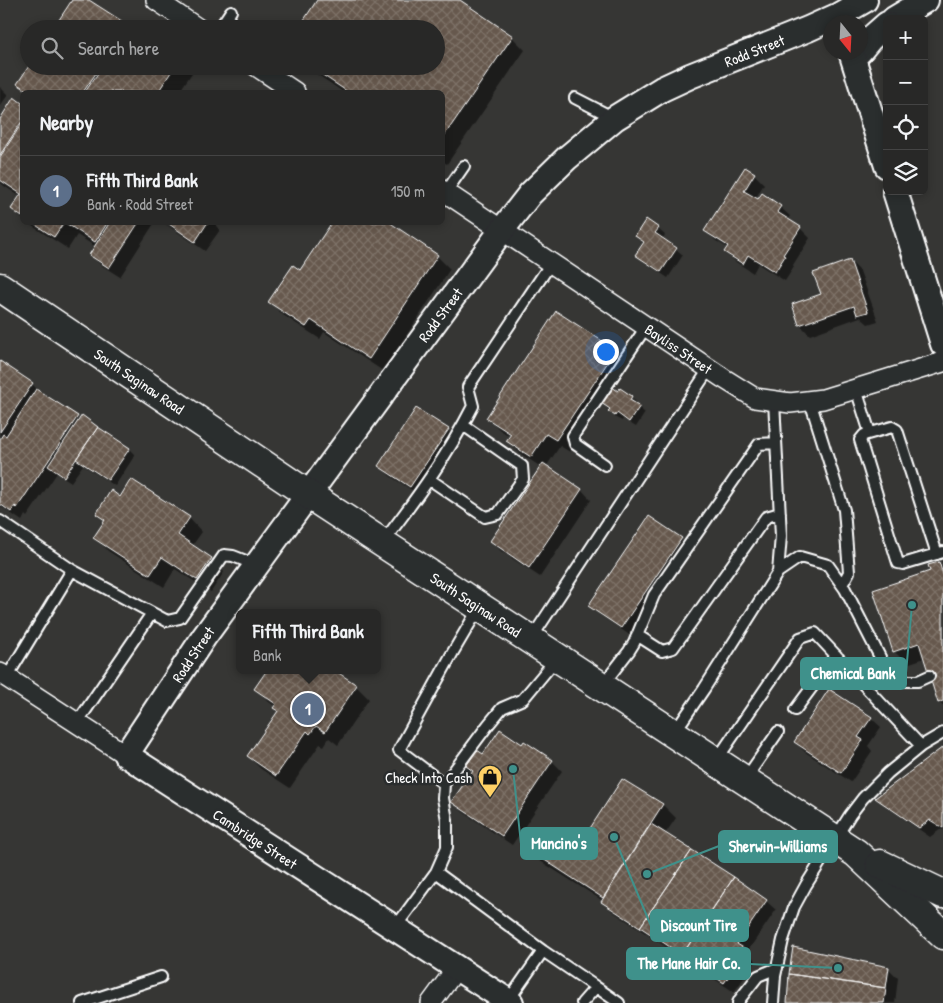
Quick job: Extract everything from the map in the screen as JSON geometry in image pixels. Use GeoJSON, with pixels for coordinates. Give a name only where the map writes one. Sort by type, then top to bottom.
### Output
{"type":"FeatureCollection","features":[{"type":"Feature","properties":{"kind":"main road","name":"South Saginaw Road"},"geometry":{"type":"LineString","coordinates":[[4,292],[479,607],[845,846],[943,935]]}},
{"type":"Feature","properties":{"kind":"main road"},"geometry":{"type":"LineString","coordinates":[[845,846],[943,894]]}},
{"type":"Feature","properties":{"kind":"street"},"geometry":{"type":"LineString","coordinates":[[156,0],[186,20]]}},
{"type":"Feature","properties":{"kind":"street","name":"Rodd Street"},"geometry":{"type":"LineString","coordinates":[[126,755],[199,646],[257,565],[530,194],[567,158],[615,118],[662,89],[690,76],[786,39],[865,0]]}},
{"type":"Feature","properties":{"kind":"street"},"geometry":{"type":"LineString","coordinates":[[901,15],[926,0]]}},
{"type":"Feature","properties":{"kind":"street"},"geometry":{"type":"LineString","coordinates":[[868,41],[883,28]]}},
{"type":"Feature","properties":{"kind":"street"},"geometry":{"type":"LineString","coordinates":[[858,60],[883,152]]}},
{"type":"Feature","properties":{"kind":"street"},"geometry":{"type":"LineString","coordinates":[[270,75],[292,90]]}},
{"type":"Feature","properties":{"kind":"street","name":"Bayliss Street"},"geometry":{"type":"LineString","coordinates":[[445,192],[755,398],[790,404],[823,399],[943,362]]}},
{"type":"Feature","properties":{"kind":"street"},"geometry":{"type":"LineString","coordinates":[[896,195],[943,344]]}},
{"type":"Feature","properties":{"kind":"street","name":"Cambridge Street"},"geometry":{"type":"LineString","coordinates":[[3,675],[509,1002]]}},
{"type":"Feature","properties":{"kind":"street"},"geometry":{"type":"LineString","coordinates":[[432,1003],[456,969]]}},
{"type":"Feature","properties":{"kind":"lane"},"geometry":{"type":"LineString","coordinates":[[225,20],[231,10]]}},
{"type":"Feature","properties":{"kind":"lane"},"geometry":{"type":"LineString","coordinates":[[575,98],[615,118]]}},
{"type":"Feature","properties":{"kind":"lane"},"geometry":{"type":"LineString","coordinates":[[445,190],[464,166]]}},
{"type":"Feature","properties":{"kind":"lane"},"geometry":{"type":"LineString","coordinates":[[382,543],[429,479],[464,425],[473,406],[468,387],[551,263]]}},
{"type":"Feature","properties":{"kind":"lane"},"geometry":{"type":"LineString","coordinates":[[605,465],[576,444],[573,436],[646,326]]}},
{"type":"Feature","properties":{"kind":"lane"},"geometry":{"type":"LineString","coordinates":[[530,640],[709,368]]}},
{"type":"Feature","properties":{"kind":"lane"},"geometry":{"type":"LineString","coordinates":[[856,389],[870,433]]}},
{"type":"Feature","properties":{"kind":"lane"},"geometry":{"type":"LineString","coordinates":[[774,401],[781,536],[778,572]]}},
{"type":"Feature","properties":{"kind":"lane"},"geometry":{"type":"LineString","coordinates":[[810,401],[844,510],[849,572],[842,584]]}},
{"type":"Feature","properties":{"kind":"lane"},"geometry":{"type":"LineString","coordinates":[[429,479],[485,517],[498,514],[523,479],[522,466],[464,425]]}},
{"type":"Feature","properties":{"kind":"lane"},"geometry":{"type":"LineString","coordinates":[[892,427],[896,430],[940,553],[903,564],[898,563],[860,440],[864,436],[892,427]]}},
{"type":"Feature","properties":{"kind":"lane"},"geometry":{"type":"LineString","coordinates":[[602,687],[629,651],[654,595],[759,444],[776,443]]}},
{"type":"Feature","properties":{"kind":"lane"},"geometry":{"type":"LineString","coordinates":[[637,635],[662,651],[673,648],[766,517],[780,513]]}},
{"type":"Feature","properties":{"kind":"lane"},"geometry":{"type":"LineString","coordinates":[[0,520],[72,570],[167,621],[180,618],[224,555],[234,556],[257,565]]}},
{"type":"Feature","properties":{"kind":"lane"},"geometry":{"type":"LineString","coordinates":[[674,734],[778,572],[800,557],[828,565],[845,589],[885,667],[907,681],[918,681],[929,676]]}},
{"type":"Feature","properties":{"kind":"lane"},"geometry":{"type":"LineString","coordinates":[[3,675],[72,570]]}},
{"type":"Feature","properties":{"kind":"lane"},"geometry":{"type":"LineString","coordinates":[[444,784],[399,750],[479,607]]}},
{"type":"Feature","properties":{"kind":"lane"},"geometry":{"type":"LineString","coordinates":[[77,723],[152,613]]}},
{"type":"Feature","properties":{"kind":"lane"},"geometry":{"type":"LineString","coordinates":[[716,761],[800,638],[815,633],[921,746]]}},
{"type":"Feature","properties":{"kind":"lane"},"geometry":{"type":"LineString","coordinates":[[795,710],[836,655]]}},
{"type":"Feature","properties":{"kind":"lane"},"geometry":{"type":"LineString","coordinates":[[394,928],[436,872],[447,847],[447,820],[443,798],[444,784],[502,708],[523,699],[557,658]]}},
{"type":"Feature","properties":{"kind":"lane"},"geometry":{"type":"LineString","coordinates":[[744,780],[778,732]]}},
{"type":"Feature","properties":{"kind":"lane"},"geometry":{"type":"LineString","coordinates":[[773,1003],[777,968],[783,940],[794,907],[806,886],[845,846],[850,815],[863,798],[888,773],[921,746],[943,733]]}},
{"type":"Feature","properties":{"kind":"lane"},"geometry":{"type":"LineString","coordinates":[[436,872],[543,951],[619,1003]]}},
{"type":"Feature","properties":{"kind":"lane"},"geometry":{"type":"LineString","coordinates":[[509,1002],[543,951]]}},
{"type":"Feature","properties":{"kind":"lane"},"geometry":{"type":"LineString","coordinates":[[738,1003],[758,976],[777,968]]}},
{"type":"Feature","properties":{"kind":"lane"},"geometry":{"type":"LineString","coordinates":[[82,1003],[161,977]]}},
{"type":"Feature","properties":{"kind":"lane"},"geometry":{"type":"LineString","coordinates":[[582,1003],[596,988]]}},
{"type":"Feature","properties":{"kind":"building"},"geometry":{"type":"Polygon","coordinates":[[[72,0],[89,0],[120,20],[59,20],[72,0]]]}},
{"type":"Feature","properties":{"kind":"building"},"geometry":{"type":"Polygon","coordinates":[[[317,0],[460,0],[513,36],[445,135],[445,90],[345,90],[322,75],[445,75],[445,20],[304,20],[317,0]]]}},
{"type":"Feature","properties":{"kind":"building"},"geometry":{"type":"Polygon","coordinates":[[[23,75],[95,75],[84,90],[27,90],[17,84],[23,75]]]}},
{"type":"Feature","properties":{"kind":"building"},"geometry":{"type":"Polygon","coordinates":[[[97,75],[169,75],[159,90],[86,90],[97,75]]]}},
{"type":"Feature","properties":{"kind":"building"},"geometry":{"type":"Polygon","coordinates":[[[14,97],[20,102],[20,124],[0,155],[0,119],[14,97]]]}},
{"type":"Feature","properties":{"kind":"building"},"geometry":{"type":"Polygon","coordinates":[[[20,126],[20,193],[0,180],[0,157],[20,126]]]}},
{"type":"Feature","properties":{"kind":"building"},"geometry":{"type":"Polygon","coordinates":[[[745,167],[755,173],[744,191],[758,199],[762,193],[781,206],[777,212],[801,227],[783,255],[785,256],[775,272],[748,255],[743,264],[724,252],[728,246],[704,231],[745,167]]]}},
{"type":"Feature","properties":{"kind":"building"},"geometry":{"type":"Polygon","coordinates":[[[20,196],[20,216],[11,209],[20,196]]]}},
{"type":"Feature","properties":{"kind":"building"},"geometry":{"type":"Polygon","coordinates":[[[646,219],[659,228],[655,233],[677,248],[661,272],[635,255],[644,242],[635,236],[646,219]]]}},
{"type":"Feature","properties":{"kind":"building"},"geometry":{"type":"Polygon","coordinates":[[[36,225],[62,225],[54,237],[36,225]]]}},
{"type":"Feature","properties":{"kind":"building"},"geometry":{"type":"Polygon","coordinates":[[[69,225],[106,225],[95,242],[69,225]]]}},
{"type":"Feature","properties":{"kind":"building"},"geometry":{"type":"Polygon","coordinates":[[[108,225],[137,225],[109,268],[89,255],[108,225]]]}},
{"type":"Feature","properties":{"kind":"building"},"geometry":{"type":"Polygon","coordinates":[[[170,225],[206,225],[195,242],[170,225]]]}},
{"type":"Feature","properties":{"kind":"building"},"geometry":{"type":"Polygon","coordinates":[[[330,225],[393,225],[438,255],[369,359],[311,320],[306,327],[268,302],[293,265],[300,270],[330,225]]]}},
{"type":"Feature","properties":{"kind":"building"},"geometry":{"type":"Polygon","coordinates":[[[850,260],[868,312],[857,315],[854,306],[799,325],[792,304],[821,294],[813,273],[850,260]]]}},
{"type":"Feature","properties":{"kind":"building"},"geometry":{"type":"Polygon","coordinates":[[[556,311],[616,350],[556,440],[546,434],[531,457],[506,441],[511,434],[486,418],[556,311]]]}},
{"type":"Feature","properties":{"kind":"building"},"geometry":{"type":"Polygon","coordinates":[[[0,361],[33,383],[0,432],[0,361]]]}},
{"type":"Feature","properties":{"kind":"building"},"geometry":{"type":"Polygon","coordinates":[[[609,385],[618,391],[620,388],[632,396],[630,400],[640,406],[629,422],[617,413],[615,416],[608,411],[610,409],[598,401],[609,385]]]}},
{"type":"Feature","properties":{"kind":"building"},"geometry":{"type":"Polygon","coordinates":[[[36,389],[78,416],[17,508],[15,506],[11,512],[0,504],[0,439],[3,434],[6,436],[36,389]]]}},
{"type":"Feature","properties":{"kind":"building"},"geometry":{"type":"Polygon","coordinates":[[[416,408],[449,429],[410,487],[378,466],[416,408]]]}},
{"type":"Feature","properties":{"kind":"building"},"geometry":{"type":"Polygon","coordinates":[[[82,415],[98,427],[64,477],[48,466],[82,415]]]}},
{"type":"Feature","properties":{"kind":"building"},"geometry":{"type":"Polygon","coordinates":[[[98,427],[130,448],[108,480],[76,459],[98,427]]]}},
{"type":"Feature","properties":{"kind":"building"},"geometry":{"type":"Polygon","coordinates":[[[543,463],[582,489],[529,568],[490,541],[543,463]]]}},
{"type":"Feature","properties":{"kind":"building"},"geometry":{"type":"Polygon","coordinates":[[[131,479],[190,517],[178,535],[212,558],[197,580],[162,557],[150,575],[93,538],[105,520],[96,514],[111,490],[120,497],[131,479]]]}},
{"type":"Feature","properties":{"kind":"building"},"geometry":{"type":"Polygon","coordinates":[[[649,516],[682,538],[621,628],[588,606],[649,516]]]}},
{"type":"Feature","properties":{"kind":"building"},"geometry":{"type":"Polygon","coordinates":[[[939,562],[943,574],[943,701],[938,703],[919,643],[893,652],[873,590],[930,571],[928,565],[939,562]]]}},
{"type":"Feature","properties":{"kind":"building"},"geometry":{"type":"Polygon","coordinates":[[[264,674],[340,674],[357,685],[325,732],[316,726],[310,734],[307,731],[276,776],[247,756],[278,711],[273,708],[276,704],[254,689],[264,674]]]}},
{"type":"Feature","properties":{"kind":"building"},"geometry":{"type":"Polygon","coordinates":[[[829,689],[872,717],[858,737],[863,740],[841,773],[794,742],[829,689]]]}},
{"type":"Feature","properties":{"kind":"building"},"geometry":{"type":"Polygon","coordinates":[[[500,729],[522,744],[524,741],[553,760],[502,836],[451,802],[473,771],[466,766],[477,750],[483,754],[500,729]]]}},
{"type":"Feature","properties":{"kind":"building"},"geometry":{"type":"Polygon","coordinates":[[[943,747],[943,828],[930,820],[919,828],[875,798],[943,747]]]}},
{"type":"Feature","properties":{"kind":"building"},"geometry":{"type":"Polygon","coordinates":[[[622,779],[663,804],[603,898],[523,846],[535,828],[574,853],[622,779]]]}},
{"type":"Feature","properties":{"kind":"building"},"geometry":{"type":"Polygon","coordinates":[[[651,824],[692,850],[640,927],[601,902],[651,824]]]}},
{"type":"Feature","properties":{"kind":"building"},"geometry":{"type":"Polygon","coordinates":[[[692,850],[734,877],[682,955],[640,927],[692,850]]]}},
{"type":"Feature","properties":{"kind":"building"},"geometry":{"type":"Polygon","coordinates":[[[734,877],[767,900],[737,944],[747,950],[724,983],[682,955],[734,877]]]}},
{"type":"Feature","properties":{"kind":"building"},"geometry":{"type":"Polygon","coordinates":[[[793,947],[889,967],[886,988],[789,974],[793,947]]]}},
{"type":"Feature","properties":{"kind":"building"},"geometry":{"type":"Polygon","coordinates":[[[789,974],[886,988],[884,1003],[787,1003],[789,974]]]}},
{"type":"Feature","properties":{"kind":"place","name":"Chemical Bank"},"geometry":{"type":"Point","coordinates":[912,605]}},
{"type":"Feature","properties":{"kind":"place","name":"Fifth Third Bank"},"geometry":{"type":"Point","coordinates":[308,709]}},
{"type":"Feature","properties":{"kind":"place","name":"Mancino's"},"geometry":{"type":"Point","coordinates":[513,769]}},
{"type":"Feature","properties":{"kind":"place","name":"Check Into Cash"},"geometry":{"type":"Point","coordinates":[490,798]}},
{"type":"Feature","properties":{"kind":"place","name":"Discount Tire"},"geometry":{"type":"Point","coordinates":[614,837]}},
{"type":"Feature","properties":{"kind":"place","name":"Sherwin-Williams"},"geometry":{"type":"Point","coordinates":[647,874]}},
{"type":"Feature","properties":{"kind":"place","name":"The Mane Hair Co."},"geometry":{"type":"Point","coordinates":[838,968]}}]}
